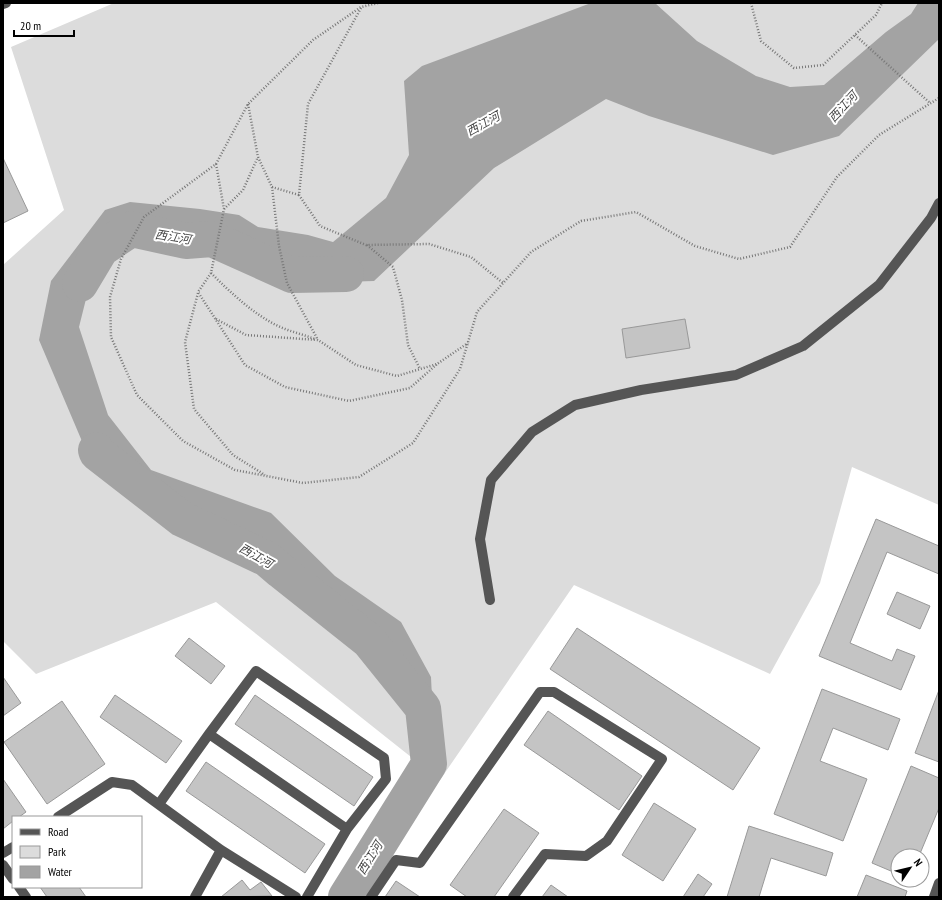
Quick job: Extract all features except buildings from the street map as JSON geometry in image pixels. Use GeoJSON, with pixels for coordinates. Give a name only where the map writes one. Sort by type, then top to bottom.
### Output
{"type":"FeatureCollection","features":[{"type":"Feature","properties":{"kind":"street"},"geometry":{"type":"LineString","coordinates":[[490,600],[480,539],[491,480],[532,432],[575,405],[642,390],[736,375],[803,346],[879,285],[931,218],[939,203]]}},
{"type":"Feature","properties":{"kind":"street"},"geometry":{"type":"LineString","coordinates":[[159,804],[256,671],[384,758],[386,779],[347,829],[307,897]]}},
{"type":"Feature","properties":{"kind":"street"},"geometry":{"type":"LineString","coordinates":[[371,897],[396,860],[420,863],[540,692],[554,692],[662,759],[607,841],[586,856],[545,854],[514,897]]}},
{"type":"Feature","properties":{"kind":"street"},"geometry":{"type":"LineString","coordinates":[[209,734],[347,829]]}},
{"type":"Feature","properties":{"kind":"street"},"geometry":{"type":"LineString","coordinates":[[60,816],[112,782],[132,785],[221,850],[296,897]]}},
{"type":"Feature","properties":{"kind":"street"},"geometry":{"type":"LineString","coordinates":[[3,853],[12,848]]}},
{"type":"Feature","properties":{"kind":"street"},"geometry":{"type":"LineString","coordinates":[[195,897],[221,850]]}},
{"type":"Feature","properties":{"kind":"street"},"geometry":{"type":"LineString","coordinates":[[3,865],[12,878]]}},
{"type":"Feature","properties":{"kind":"street"},"geometry":{"type":"LineString","coordinates":[[934,897],[939,883]]}},
{"type":"Feature","properties":{"kind":"street"},"geometry":{"type":"LineString","coordinates":[[20,888],[26,897]]}},
{"type":"Feature","properties":{"kind":"path"},"geometry":{"type":"LineString","coordinates":[[378,3],[361,7],[313,40],[248,104],[216,164],[144,217],[121,259],[110,297],[111,337],[137,395],[183,440],[235,470],[303,483],[359,477],[413,443],[460,369],[477,312],[531,252],[581,221],[636,212],[694,246],[739,259],[790,247],[837,177],[879,135],[939,98]]}},
{"type":"Feature","properties":{"kind":"path"},"geometry":{"type":"LineString","coordinates":[[751,3],[761,41],[794,68],[823,65],[876,16],[882,3]]}},
{"type":"Feature","properties":{"kind":"path"},"geometry":{"type":"LineString","coordinates":[[299,195],[308,104],[361,7]]}},
{"type":"Feature","properties":{"kind":"path"},"geometry":{"type":"LineString","coordinates":[[855,36],[930,104]]}},
{"type":"Feature","properties":{"kind":"path"},"geometry":{"type":"LineString","coordinates":[[248,104],[258,157],[272,187],[279,246],[287,283],[318,340]]}},
{"type":"Feature","properties":{"kind":"path"},"geometry":{"type":"LineString","coordinates":[[224,209],[243,190],[258,157]]}},
{"type":"Feature","properties":{"kind":"path"},"geometry":{"type":"LineString","coordinates":[[216,164],[224,209],[211,273],[198,292],[186,342],[194,409],[233,455],[266,476]]}},
{"type":"Feature","properties":{"kind":"path"},"geometry":{"type":"LineString","coordinates":[[272,187],[299,195],[320,226],[366,245],[393,267],[402,300],[408,344],[420,369]]}},
{"type":"Feature","properties":{"kind":"path"},"geometry":{"type":"LineString","coordinates":[[366,245],[429,244],[471,257],[503,283]]}},
{"type":"Feature","properties":{"kind":"path"},"geometry":{"type":"LineString","coordinates":[[211,273],[228,291],[250,309],[275,324],[318,340],[356,365],[397,376],[437,364]]}},
{"type":"Feature","properties":{"kind":"path"},"geometry":{"type":"LineString","coordinates":[[198,292],[245,365],[285,388],[349,401],[410,388],[437,364],[468,342]]}},
{"type":"Feature","properties":{"kind":"path"},"geometry":{"type":"LineString","coordinates":[[214,318],[246,335],[318,340]]}},
{"type":"Feature","properties":{"kind":"green space"},"geometry":{"type":"Polygon","coordinates":[[[114,3],[939,3],[939,505],[852,467],[820,583],[770,674],[574,585],[440,780],[216,602],[36,674],[3,641],[3,265],[64,210],[11,47],[114,3]]]}},
{"type":"Feature","properties":{"kind":"water"},"geometry":{"type":"Polygon","coordinates":[[[591,3],[655,3],[697,41],[756,76],[790,87],[824,85],[886,32],[911,14],[918,3],[939,3],[939,39],[839,136],[773,155],[649,116],[606,99],[494,168],[374,281],[310,283],[236,245],[170,245],[112,237],[92,275],[79,327],[108,415],[151,470],[271,513],[335,576],[401,622],[431,677],[433,719],[384,644],[340,628],[281,571],[87,453],[39,340],[51,281],[105,210],[130,202],[200,209],[239,215],[258,227],[308,235],[333,242],[386,198],[409,155],[404,81],[422,66],[591,3]]]}},
{"type":"Feature","properties":{"kind":"waterway","name":"西江河"},"geometry":{"type":"LineString","coordinates":[[80,284],[101,249],[131,229],[186,241],[212,239],[292,275],[346,274]]}},
{"type":"Feature","properties":{"kind":"waterway","name":"西江河"},"geometry":{"type":"LineString","coordinates":[[96,450],[97,453],[182,519],[267,559],[369,641],[423,708],[429,764],[346,897]]}}]}
